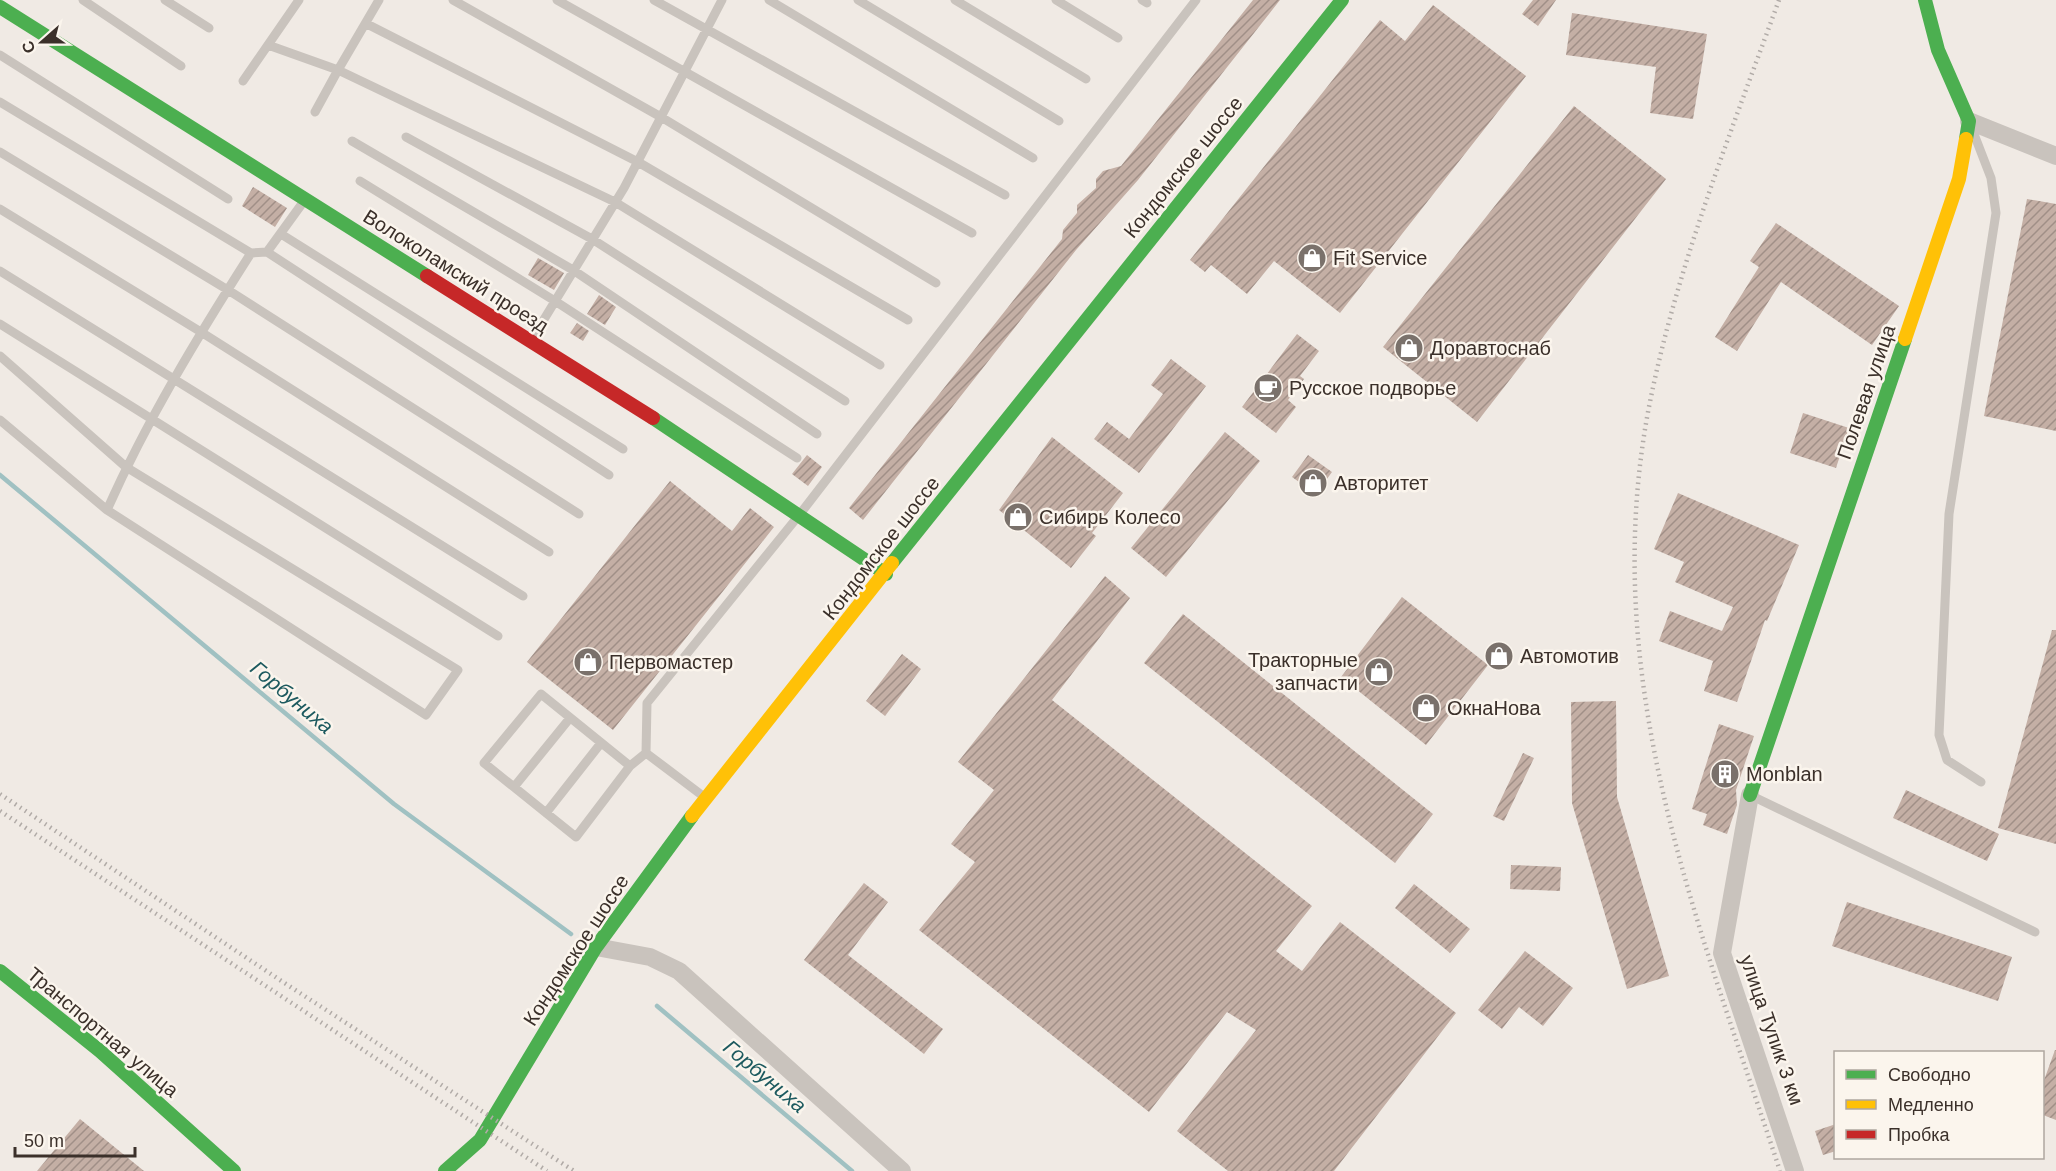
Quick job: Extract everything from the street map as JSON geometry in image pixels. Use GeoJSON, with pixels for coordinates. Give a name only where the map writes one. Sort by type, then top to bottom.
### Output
{"type":"FeatureCollection","features":[{"type":"Feature","properties":{"kind":"street","name":"Кондомское шоссе"},"geometry":{"type":"LineString","coordinates":[[445,1171],[480,1140],[596,947],[705,797],[886,574],[1341,0]]}},
{"type":"Feature","properties":{"kind":"street"},"geometry":{"type":"LineString","coordinates":[[1925,0],[1938,50],[1969,121],[2056,156]]}},
{"type":"Feature","properties":{"kind":"street","name":"Волоколамский проезд"},"geometry":{"type":"LineString","coordinates":[[0,8],[138,90],[305,199],[531,341],[800,514],[886,574]]}},
{"type":"Feature","properties":{"kind":"street","name":"Полевая улица"},"geometry":{"type":"LineString","coordinates":[[1749,795],[1959,179],[1969,121]]}},
{"type":"Feature","properties":{"kind":"street","name":"улица Тупик 3 км"},"geometry":{"type":"LineString","coordinates":[[1749,795],[1722,953],[1796,1171]]}},
{"type":"Feature","properties":{"kind":"street"},"geometry":{"type":"LineString","coordinates":[[596,947],[650,957],[679,971],[902,1171]]}},
{"type":"Feature","properties":{"kind":"street","name":"Транспортная улица"},"geometry":{"type":"LineString","coordinates":[[0,971],[100,1051],[234,1171]]}},
{"type":"Feature","properties":{"kind":"street","name":"Кондомское шоссе"},"geometry":{"type":"LineString","coordinates":[[476,1161],[480,1140]]}},
{"type":"Feature","properties":{"kind":"lane"},"geometry":{"type":"LineString","coordinates":[[83,0],[182,66]]}},
{"type":"Feature","properties":{"kind":"lane"},"geometry":{"type":"LineString","coordinates":[[165,0],[209,28]]}},
{"type":"Feature","properties":{"kind":"lane"},"geometry":{"type":"LineString","coordinates":[[243,81],[299,0]]}},
{"type":"Feature","properties":{"kind":"lane"},"geometry":{"type":"LineString","coordinates":[[315,112],[338,70],[368,24],[379,0]]}},
{"type":"Feature","properties":{"kind":"lane"},"geometry":{"type":"LineString","coordinates":[[453,0],[661,117],[936,283]]}},
{"type":"Feature","properties":{"kind":"lane"},"geometry":{"type":"LineString","coordinates":[[557,0],[972,233]]}},
{"type":"Feature","properties":{"kind":"lane"},"geometry":{"type":"LineString","coordinates":[[654,0],[1005,195]]}},
{"type":"Feature","properties":{"kind":"lane"},"geometry":{"type":"LineString","coordinates":[[531,341],[638,162],[722,0]]}},
{"type":"Feature","properties":{"kind":"lane"},"geometry":{"type":"LineString","coordinates":[[769,0],[1033,158]]}},
{"type":"Feature","properties":{"kind":"lane"},"geometry":{"type":"LineString","coordinates":[[858,0],[1059,121]]}},
{"type":"Feature","properties":{"kind":"lane"},"geometry":{"type":"LineString","coordinates":[[955,0],[1086,79]]}},
{"type":"Feature","properties":{"kind":"lane"},"geometry":{"type":"LineString","coordinates":[[1056,0],[1118,38]]}},
{"type":"Feature","properties":{"kind":"lane"},"geometry":{"type":"LineString","coordinates":[[630,766],[541,693],[484,763],[576,837],[630,766],[646,753],[647,704],[800,514],[1196,0]]}},
{"type":"Feature","properties":{"kind":"lane"},"geometry":{"type":"LineString","coordinates":[[368,24],[638,162],[908,320]]}},
{"type":"Feature","properties":{"kind":"lane"},"geometry":{"type":"LineString","coordinates":[[268,45],[338,70],[615,202],[880,365]]}},
{"type":"Feature","properties":{"kind":"lane"},"geometry":{"type":"LineString","coordinates":[[0,55],[228,199]]}},
{"type":"Feature","properties":{"kind":"lane"},"geometry":{"type":"LineString","coordinates":[[0,102],[251,254],[267,252],[609,475]]}},
{"type":"Feature","properties":{"kind":"lane"},"geometry":{"type":"LineString","coordinates":[[1969,121],[1991,178],[1996,213],[1949,514],[1939,735],[1947,760],[1981,782]]}},
{"type":"Feature","properties":{"kind":"lane"},"geometry":{"type":"LineString","coordinates":[[406,137],[592,239],[845,401]]}},
{"type":"Feature","properties":{"kind":"lane"},"geometry":{"type":"LineString","coordinates":[[352,141],[573,270],[817,434]]}},
{"type":"Feature","properties":{"kind":"lane"},"geometry":{"type":"LineString","coordinates":[[0,152],[228,290],[579,514]]}},
{"type":"Feature","properties":{"kind":"lane"},"geometry":{"type":"LineString","coordinates":[[360,181],[555,301],[797,458]]}},
{"type":"Feature","properties":{"kind":"lane"},"geometry":{"type":"LineString","coordinates":[[267,252],[305,199]]}},
{"type":"Feature","properties":{"kind":"lane"},"geometry":{"type":"LineString","coordinates":[[0,209],[201,332],[549,552]]}},
{"type":"Feature","properties":{"kind":"lane"},"geometry":{"type":"LineString","coordinates":[[281,234],[623,449]]}},
{"type":"Feature","properties":{"kind":"lane"},"geometry":{"type":"LineString","coordinates":[[107,510],[126,467],[173,379],[251,254]]}},
{"type":"Feature","properties":{"kind":"lane"},"geometry":{"type":"LineString","coordinates":[[0,271],[523,596]]}},
{"type":"Feature","properties":{"kind":"lane"},"geometry":{"type":"LineString","coordinates":[[0,324],[498,636]]}},
{"type":"Feature","properties":{"kind":"lane"},"geometry":{"type":"LineString","coordinates":[[0,356],[126,467],[458,670],[426,715],[107,510],[0,420]]}},
{"type":"Feature","properties":{"kind":"lane"},"geometry":{"type":"LineString","coordinates":[[513,787],[570,718]]}},
{"type":"Feature","properties":{"kind":"lane"},"geometry":{"type":"LineString","coordinates":[[546,813],[602,743]]}},
{"type":"Feature","properties":{"kind":"lane"},"geometry":{"type":"LineString","coordinates":[[646,753],[705,797]]}},
{"type":"Feature","properties":{"kind":"lane"},"geometry":{"type":"LineString","coordinates":[[1749,795],[2035,932]]}},
{"type":"Feature","properties":{"kind":"building"},"geometry":{"type":"Polygon","coordinates":[[[1253,0],[1280,0],[1138,180],[1076,250],[863,520],[849,508],[1062,239],[1063,230],[1077,213],[1077,205],[1096,188],[1096,179],[1103,171],[1121,166],[1253,0]]]}},
{"type":"Feature","properties":{"kind":"building"},"geometry":{"type":"Polygon","coordinates":[[[1533,0],[1556,0],[1538,26],[1522,14],[1533,0]]]}},
{"type":"Feature","properties":{"kind":"building"},"geometry":{"type":"Polygon","coordinates":[[[1433,5],[1526,76],[1340,313],[1274,261],[1247,294],[1211,265],[1205,272],[1190,260],[1380,20],[1405,41],[1433,5]]]}},
{"type":"Feature","properties":{"kind":"building"},"geometry":{"type":"Polygon","coordinates":[[[1572,13],[1707,34],[1693,119],[1650,113],[1656,67],[1566,55],[1572,13]]]}},
{"type":"Feature","properties":{"kind":"building"},"geometry":{"type":"Polygon","coordinates":[[[1574,106],[1666,179],[1477,422],[1383,347],[1574,106]]]}},
{"type":"Feature","properties":{"kind":"building"},"geometry":{"type":"Polygon","coordinates":[[[253,187],[287,208],[275,227],[242,206],[253,187]]]}},
{"type":"Feature","properties":{"kind":"building"},"geometry":{"type":"Polygon","coordinates":[[[2027,199],[2056,204],[2056,431],[1984,416],[2027,199]]]}},
{"type":"Feature","properties":{"kind":"building"},"geometry":{"type":"Polygon","coordinates":[[[1776,223],[1899,306],[1872,345],[1781,282],[1737,351],[1715,337],[1759,267],[1750,261],[1776,223]]]}},
{"type":"Feature","properties":{"kind":"building"},"geometry":{"type":"Polygon","coordinates":[[[538,258],[564,273],[554,290],[528,275],[538,258]]]}},
{"type":"Feature","properties":{"kind":"building"},"geometry":{"type":"Polygon","coordinates":[[[599,295],[616,307],[605,325],[587,314],[599,295]]]}},
{"type":"Feature","properties":{"kind":"building"},"geometry":{"type":"Polygon","coordinates":[[[577,323],[589,331],[583,341],[570,333],[577,323]]]}},
{"type":"Feature","properties":{"kind":"building"},"geometry":{"type":"Polygon","coordinates":[[[1297,334],[1319,351],[1300,376],[1304,379],[1288,400],[1296,407],[1276,433],[1242,407],[1297,334]]]}},
{"type":"Feature","properties":{"kind":"building"},"geometry":{"type":"Polygon","coordinates":[[[1171,359],[1206,386],[1139,473],[1094,439],[1107,422],[1129,439],[1163,394],[1151,385],[1171,359]]]}},
{"type":"Feature","properties":{"kind":"building"},"geometry":{"type":"Polygon","coordinates":[[[1803,413],[1849,428],[1836,468],[1790,453],[1803,413]]]}},
{"type":"Feature","properties":{"kind":"building"},"geometry":{"type":"Polygon","coordinates":[[[1225,432],[1260,461],[1166,577],[1131,548],[1225,432]]]}},
{"type":"Feature","properties":{"kind":"building"},"geometry":{"type":"Polygon","coordinates":[[[1052,437],[1123,493],[1092,533],[1096,536],[1071,568],[999,510],[1052,437]]]}},
{"type":"Feature","properties":{"kind":"building"},"geometry":{"type":"Polygon","coordinates":[[[807,455],[822,467],[808,486],[792,474],[807,455]]]}},
{"type":"Feature","properties":{"kind":"building"},"geometry":{"type":"Polygon","coordinates":[[[1308,455],[1332,472],[1316,494],[1292,477],[1308,455]]]}},
{"type":"Feature","properties":{"kind":"building"},"geometry":{"type":"Polygon","coordinates":[[[670,481],[732,531],[750,508],[774,527],[613,730],[527,662],[670,481]]]}},
{"type":"Feature","properties":{"kind":"building"},"geometry":{"type":"Polygon","coordinates":[[[1678,493],[1799,545],[1767,621],[1765,620],[1737,702],[1704,691],[1713,661],[1659,641],[1670,611],[1722,631],[1733,607],[1675,582],[1684,562],[1654,549],[1678,493]]]}},
{"type":"Feature","properties":{"kind":"building"},"geometry":{"type":"Polygon","coordinates":[[[1105,576],[1130,598],[1052,700],[1312,906],[1276,951],[1302,971],[1340,922],[1456,1013],[1334,1171],[1228,1171],[1177,1131],[1256,1030],[1227,1012],[1149,1112],[919,930],[975,862],[951,844],[994,790],[958,762],[1105,576]]]}},
{"type":"Feature","properties":{"kind":"building"},"geometry":{"type":"Polygon","coordinates":[[[1402,597],[1488,665],[1426,745],[1341,677],[1402,597]]]}},
{"type":"Feature","properties":{"kind":"building"},"geometry":{"type":"Polygon","coordinates":[[[1183,614],[1433,814],[1395,863],[1144,663],[1183,614]]]}},
{"type":"Feature","properties":{"kind":"building"},"geometry":{"type":"Polygon","coordinates":[[[2052,630],[2056,630],[2056,844],[1998,828],[2052,630]]]}},
{"type":"Feature","properties":{"kind":"building"},"geometry":{"type":"Polygon","coordinates":[[[902,654],[921,669],[885,716],[866,701],[902,654]]]}},
{"type":"Feature","properties":{"kind":"building"},"geometry":{"type":"Polygon","coordinates":[[[1616,701],[1617,797],[1669,976],[1627,989],[1572,803],[1571,702],[1616,701]]]}},
{"type":"Feature","properties":{"kind":"building","name":"Monblan"},"geometry":{"type":"Polygon","coordinates":[[[1719,724],[1754,736],[1736,790],[1737,805],[1727,834],[1703,825],[1707,814],[1692,809],[1719,724]]]}},
{"type":"Feature","properties":{"kind":"building"},"geometry":{"type":"Polygon","coordinates":[[[1523,753],[1534,758],[1504,821],[1493,816],[1523,753]]]}},
{"type":"Feature","properties":{"kind":"building"},"geometry":{"type":"Polygon","coordinates":[[[1906,790],[1999,834],[1987,861],[1893,818],[1906,790]]]}},
{"type":"Feature","properties":{"kind":"building"},"geometry":{"type":"Polygon","coordinates":[[[1511,865],[1561,867],[1560,891],[1510,889],[1511,865]]]}},
{"type":"Feature","properties":{"kind":"building"},"geometry":{"type":"Polygon","coordinates":[[[864,883],[888,902],[848,955],[943,1029],[924,1054],[804,960],[864,883]]]}},
{"type":"Feature","properties":{"kind":"building"},"geometry":{"type":"Polygon","coordinates":[[[1414,884],[1470,929],[1450,953],[1395,908],[1414,884]]]}},
{"type":"Feature","properties":{"kind":"building"},"geometry":{"type":"Polygon","coordinates":[[[1847,902],[2012,957],[1998,1001],[1832,946],[1847,902]]]}},
{"type":"Feature","properties":{"kind":"building"},"geometry":{"type":"Polygon","coordinates":[[[1525,951],[1573,988],[1543,1026],[1519,1007],[1502,1029],[1478,1010],[1525,951]]]}},
{"type":"Feature","properties":{"kind":"building"},"geometry":{"type":"Polygon","coordinates":[[[2056,1050],[2056,1120],[2044,1115],[2044,1080],[2056,1050]]]}},
{"type":"Feature","properties":{"kind":"building"},"geometry":{"type":"Polygon","coordinates":[[[80,1119],[144,1171],[37,1171],[80,1119]]]}},
{"type":"Feature","properties":{"kind":"building"},"geometry":{"type":"Polygon","coordinates":[[[1834,1125],[1834,1152],[1823,1155],[1815,1131],[1834,1125]]]}},
{"type":"Feature","properties":{"kind":"waterway","name":"Горбуниха"},"geometry":{"type":"LineString","coordinates":[[0,475],[394,804],[571,934]]}},
{"type":"Feature","properties":{"kind":"waterway","name":"Горбуниха"},"geometry":{"type":"LineString","coordinates":[[657,1006],[852,1171]]}},
{"type":"Feature","properties":{"kind":"railway"},"geometry":{"type":"LineString","coordinates":[[1779,0],[1705,204],[1659,359],[1648,412],[1636,512],[1636,609],[1646,705],[1664,799],[1689,892],[1780,1171]]}},
{"type":"Feature","properties":{"kind":"railway"},"geometry":{"type":"LineString","coordinates":[[0,794],[574,1171]]}},
{"type":"Feature","properties":{"kind":"railway"},"geometry":{"type":"LineString","coordinates":[[0,811],[547,1171]]}},
{"type":"Feature","properties":{"kind":"traffic: fast"},"geometry":{"type":"LineString","coordinates":[[892,563],[1342,0]]}},
{"type":"Feature","properties":{"kind":"traffic: fast"},"geometry":{"type":"LineString","coordinates":[[1925,0],[1938,50],[1969,121],[1966,139]]}},
{"type":"Feature","properties":{"kind":"traffic: fast"},"geometry":{"type":"LineString","coordinates":[[0,7],[427,276]]}},
{"type":"Feature","properties":{"kind":"traffic: fast"},"geometry":{"type":"LineString","coordinates":[[1750,795],[1905,339]]}},
{"type":"Feature","properties":{"kind":"traffic: fast"},"geometry":{"type":"LineString","coordinates":[[653,418],[886,574]]}},
{"type":"Feature","properties":{"kind":"traffic: fast"},"geometry":{"type":"LineString","coordinates":[[445,1171],[480,1140],[596,947],[692,816]]}},
{"type":"Feature","properties":{"kind":"traffic: fast"},"geometry":{"type":"LineString","coordinates":[[0,971],[100,1051],[234,1171]]}},
{"type":"Feature","properties":{"kind":"traffic: slow"},"geometry":{"type":"LineString","coordinates":[[1905,339],[1959,179],[1966,139]]}},
{"type":"Feature","properties":{"kind":"traffic: slow"},"geometry":{"type":"LineString","coordinates":[[692,816],[892,563]]}},
{"type":"Feature","properties":{"kind":"traffic: jam"},"geometry":{"type":"LineString","coordinates":[[427,276],[653,418]]}},
{"type":"Feature","properties":{"kind":"place","name":"Fit Service"},"geometry":{"type":"Point","coordinates":[1312,258]}},
{"type":"Feature","properties":{"kind":"place","name":"Доравтоснаб"},"geometry":{"type":"Point","coordinates":[1409,348]}},
{"type":"Feature","properties":{"kind":"place","name":"Русское подворье"},"geometry":{"type":"Point","coordinates":[1268,388]}},
{"type":"Feature","properties":{"kind":"place","name":"Авторитет"},"geometry":{"type":"Point","coordinates":[1313,483]}},
{"type":"Feature","properties":{"kind":"place","name":"Сибирь Колесо"},"geometry":{"type":"Point","coordinates":[1018,517]}},
{"type":"Feature","properties":{"kind":"place","name":"Автомотив"},"geometry":{"type":"Point","coordinates":[1499,656]}},
{"type":"Feature","properties":{"kind":"place","name":"Первомастер"},"geometry":{"type":"Point","coordinates":[588,662]}},
{"type":"Feature","properties":{"kind":"place","name":"Тракторные запчасти"},"geometry":{"type":"Point","coordinates":[1379,672]}},
{"type":"Feature","properties":{"kind":"place","name":"ОкнаНова"},"geometry":{"type":"Point","coordinates":[1426,708]}},
{"type":"Feature","properties":{"kind":"place","name":"Monblan"},"geometry":{"type":"Point","coordinates":[1725,774]}}]}
